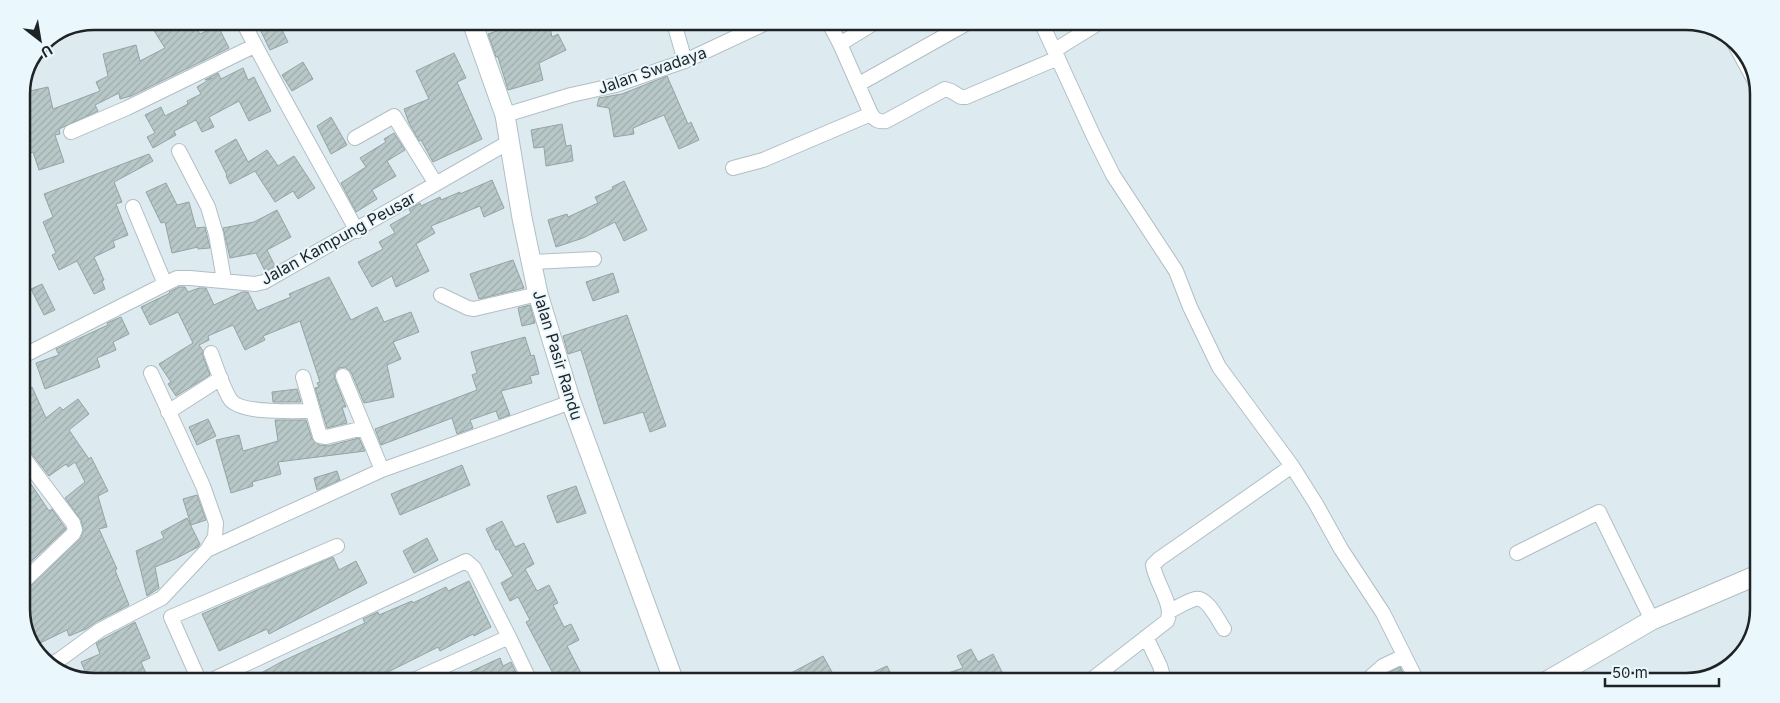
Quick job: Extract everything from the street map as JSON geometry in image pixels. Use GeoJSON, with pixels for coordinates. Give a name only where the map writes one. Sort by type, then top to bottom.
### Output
{"type":"FeatureCollection","features":[{"type":"Feature","properties":{"kind":"main road","name":"Jalan Pasir Randu"},"geometry":{"type":"LineString","coordinates":[[475,30],[504,115],[522,218],[538,294],[571,402],[671,673]]}},
{"type":"Feature","properties":{"kind":"main road"},"geometry":{"type":"LineString","coordinates":[[1561,673],[1652,620],[1750,578]]}},
{"type":"Feature","properties":{"kind":"street"},"geometry":{"type":"LineString","coordinates":[[247,30],[357,231]]}},
{"type":"Feature","properties":{"kind":"street"},"geometry":{"type":"LineString","coordinates":[[676,30],[685,61]]}},
{"type":"Feature","properties":{"kind":"street","name":"Jalan Swadaya"},"geometry":{"type":"LineString","coordinates":[[504,115],[571,95],[616,85],[685,61],[751,30]]}},
{"type":"Feature","properties":{"kind":"street"},"geometry":{"type":"LineString","coordinates":[[833,30],[859,84],[871,114],[875,120],[880,122],[886,121],[945,90],[951,91],[961,98],[966,97],[1057,54],[1089,30]]}},
{"type":"Feature","properties":{"kind":"street"},"geometry":{"type":"LineString","coordinates":[[840,44],[863,30]]}},
{"type":"Feature","properties":{"kind":"street"},"geometry":{"type":"LineString","coordinates":[[859,84],[955,30]]}},
{"type":"Feature","properties":{"kind":"street"},"geometry":{"type":"LineString","coordinates":[[1045,30],[1094,137],[1114,175],[1176,271],[1190,307],[1219,367],[1292,466],[1341,549],[1384,613],[1413,673]]}},
{"type":"Feature","properties":{"kind":"street"},"geometry":{"type":"LineString","coordinates":[[71,132],[127,108],[254,46]]}},
{"type":"Feature","properties":{"kind":"street"},"geometry":{"type":"LineString","coordinates":[[733,168],[763,160],[871,114]]}},
{"type":"Feature","properties":{"kind":"street"},"geometry":{"type":"LineString","coordinates":[[355,138],[394,116],[436,184]]}},
{"type":"Feature","properties":{"kind":"street","name":"Jalan Kampung Peusar"},"geometry":{"type":"LineString","coordinates":[[30,352],[177,278],[224,280],[255,284],[264,282],[357,231],[510,142]]}},
{"type":"Feature","properties":{"kind":"street"},"geometry":{"type":"LineString","coordinates":[[179,151],[208,208],[216,234],[224,280]]}},
{"type":"Feature","properties":{"kind":"street"},"geometry":{"type":"LineString","coordinates":[[133,207],[165,284]]}},
{"type":"Feature","properties":{"kind":"street"},"geometry":{"type":"LineString","coordinates":[[532,262],[594,259]]}},
{"type":"Feature","properties":{"kind":"street"},"geometry":{"type":"LineString","coordinates":[[441,295],[474,309],[538,294]]}},
{"type":"Feature","properties":{"kind":"street"},"geometry":{"type":"LineString","coordinates":[[211,353],[230,401],[238,406],[275,411],[312,410]]}},
{"type":"Feature","properties":{"kind":"street"},"geometry":{"type":"LineString","coordinates":[[58,661],[100,630],[162,598],[207,550],[215,537],[216,522],[203,486],[151,373]]}},
{"type":"Feature","properties":{"kind":"street"},"geometry":{"type":"LineString","coordinates":[[343,376],[382,470]]}},
{"type":"Feature","properties":{"kind":"street"},"geometry":{"type":"LineString","coordinates":[[303,377],[320,436],[326,437],[364,428]]}},
{"type":"Feature","properties":{"kind":"street"},"geometry":{"type":"LineString","coordinates":[[168,412],[221,378]]}},
{"type":"Feature","properties":{"kind":"street"},"geometry":{"type":"LineString","coordinates":[[207,550],[382,470],[571,402]]}},
{"type":"Feature","properties":{"kind":"street"},"geometry":{"type":"LineString","coordinates":[[30,466],[68,516],[76,530],[30,575]]}},
{"type":"Feature","properties":{"kind":"street"},"geometry":{"type":"LineString","coordinates":[[1101,673],[1167,621],[1170,611],[1153,565],[1292,466]]}},
{"type":"Feature","properties":{"kind":"street"},"geometry":{"type":"LineString","coordinates":[[1517,553],[1599,512],[1652,620]]}},
{"type":"Feature","properties":{"kind":"street"},"geometry":{"type":"LineString","coordinates":[[196,673],[170,618],[337,546]]}},
{"type":"Feature","properties":{"kind":"street"},"geometry":{"type":"LineString","coordinates":[[227,673],[466,561],[474,568],[526,673]]}},
{"type":"Feature","properties":{"kind":"street"},"geometry":{"type":"LineString","coordinates":[[1170,611],[1196,598],[1202,599],[1208,604],[1224,629]]}},
{"type":"Feature","properties":{"kind":"street"},"geometry":{"type":"LineString","coordinates":[[1146,637],[1162,673]]}},
{"type":"Feature","properties":{"kind":"street"},"geometry":{"type":"LineString","coordinates":[[429,673],[508,638]]}},
{"type":"Feature","properties":{"kind":"street"},"geometry":{"type":"LineString","coordinates":[[1375,673],[1383,666],[1404,656]]}},
{"type":"Feature","properties":{"kind":"building"},"geometry":{"type":"Polygon","coordinates":[[[154,30],[197,30],[200,34],[209,30],[220,30],[229,48],[131,96],[120,99],[119,93],[95,105],[98,111],[59,129],[60,134],[55,135],[64,162],[39,170],[33,152],[30,153],[30,91],[48,87],[53,109],[100,91],[96,82],[108,76],[103,54],[136,45],[140,61],[165,48],[154,30]]]}},
{"type":"Feature","properties":{"kind":"building"},"geometry":{"type":"Polygon","coordinates":[[[260,30],[282,30],[288,42],[270,50],[260,30]]]}},
{"type":"Feature","properties":{"kind":"building"},"geometry":{"type":"Polygon","coordinates":[[[499,30],[551,30],[552,37],[558,34],[566,50],[539,63],[543,80],[508,90],[498,57],[496,57],[488,34],[499,30]]]}},
{"type":"Feature","properties":{"kind":"building"},"geometry":{"type":"Polygon","coordinates":[[[454,53],[466,78],[457,82],[482,139],[433,162],[409,123],[404,109],[429,99],[416,71],[454,53]]]}},
{"type":"Feature","properties":{"kind":"building"},"geometry":{"type":"Polygon","coordinates":[[[303,62],[313,79],[292,91],[282,75],[303,62]]]}},
{"type":"Feature","properties":{"kind":"building"},"geometry":{"type":"Polygon","coordinates":[[[243,68],[248,80],[254,77],[271,111],[249,121],[239,101],[209,117],[214,127],[202,132],[196,120],[174,131],[176,135],[153,148],[147,137],[155,133],[145,115],[161,107],[165,116],[188,104],[187,101],[201,94],[197,87],[212,78],[205,80],[218,73],[221,79],[243,68]]]}},
{"type":"Feature","properties":{"kind":"building"},"geometry":{"type":"Polygon","coordinates":[[[667,76],[688,124],[691,122],[699,140],[679,149],[664,115],[633,128],[634,134],[614,137],[609,108],[597,106],[599,98],[622,94],[667,76]]]}},
{"type":"Feature","properties":{"kind":"building"},"geometry":{"type":"Polygon","coordinates":[[[331,117],[347,145],[331,154],[317,126],[331,117]]]}},
{"type":"Feature","properties":{"kind":"building"},"geometry":{"type":"Polygon","coordinates":[[[562,124],[566,146],[571,145],[573,161],[546,166],[544,147],[534,148],[531,130],[562,124]]]}},
{"type":"Feature","properties":{"kind":"building"},"geometry":{"type":"Polygon","coordinates":[[[394,133],[405,150],[387,161],[396,176],[372,190],[377,199],[356,212],[341,183],[366,167],[360,158],[386,142],[384,139],[394,133]]]}},
{"type":"Feature","properties":{"kind":"building"},"geometry":{"type":"Polygon","coordinates":[[[236,139],[248,162],[267,150],[278,166],[294,156],[315,188],[298,199],[293,191],[275,202],[255,171],[230,184],[215,151],[236,139]]]}},
{"type":"Feature","properties":{"kind":"building"},"geometry":{"type":"Polygon","coordinates":[[[149,154],[153,161],[114,182],[122,202],[116,204],[128,235],[113,241],[115,247],[94,257],[104,280],[102,281],[105,289],[94,294],[77,261],[59,270],[52,255],[56,253],[43,222],[53,217],[44,194],[149,154]]]}},
{"type":"Feature","properties":{"kind":"building"},"geometry":{"type":"Polygon","coordinates":[[[492,180],[504,208],[484,217],[480,206],[431,226],[435,233],[416,244],[429,271],[396,287],[392,276],[372,287],[358,262],[383,249],[379,242],[395,233],[390,225],[411,213],[409,209],[420,203],[421,206],[440,197],[441,200],[460,192],[460,194],[492,180]]]}},
{"type":"Feature","properties":{"kind":"building"},"geometry":{"type":"Polygon","coordinates":[[[624,181],[647,230],[624,241],[615,222],[583,238],[556,247],[548,220],[567,214],[568,217],[598,203],[595,197],[613,189],[612,187],[624,181]]]}},
{"type":"Feature","properties":{"kind":"building"},"geometry":{"type":"Polygon","coordinates":[[[166,183],[177,205],[189,202],[196,228],[205,227],[210,248],[198,249],[198,247],[172,253],[165,222],[161,223],[146,192],[166,183]]]}},
{"type":"Feature","properties":{"kind":"building"},"geometry":{"type":"Polygon","coordinates":[[[277,210],[291,237],[267,250],[275,266],[265,271],[256,253],[230,258],[223,228],[254,222],[277,210]]]}},
{"type":"Feature","properties":{"kind":"building"},"geometry":{"type":"Polygon","coordinates":[[[513,260],[524,288],[479,299],[470,274],[513,260]]]}},
{"type":"Feature","properties":{"kind":"building"},"geometry":{"type":"Polygon","coordinates":[[[613,273],[619,292],[593,301],[586,282],[613,273]]]}},
{"type":"Feature","properties":{"kind":"building"},"geometry":{"type":"Polygon","coordinates":[[[329,277],[351,320],[377,307],[384,322],[411,312],[419,332],[393,342],[401,359],[387,365],[394,397],[364,403],[351,372],[345,367],[339,368],[334,374],[346,407],[342,407],[347,423],[327,428],[315,388],[319,387],[317,383],[320,382],[300,321],[263,336],[265,340],[245,350],[233,325],[208,336],[209,340],[199,345],[203,351],[210,375],[176,396],[168,384],[171,382],[159,364],[193,343],[178,312],[150,325],[141,307],[179,287],[185,287],[188,292],[199,288],[206,288],[214,305],[242,292],[248,292],[257,311],[291,297],[289,294],[329,277]]]}},
{"type":"Feature","properties":{"kind":"building"},"geometry":{"type":"Polygon","coordinates":[[[42,284],[55,310],[44,315],[31,289],[42,284]]]}},
{"type":"Feature","properties":{"kind":"building"},"geometry":{"type":"Polygon","coordinates":[[[530,305],[535,323],[522,326],[518,308],[530,305]]]}},
{"type":"Feature","properties":{"kind":"building"},"geometry":{"type":"Polygon","coordinates":[[[627,315],[666,426],[650,432],[643,412],[604,424],[581,350],[568,354],[563,336],[627,315]]]}},
{"type":"Feature","properties":{"kind":"building"},"geometry":{"type":"Polygon","coordinates":[[[121,317],[129,334],[113,342],[116,350],[97,358],[100,367],[45,389],[36,363],[59,355],[56,349],[121,317]]]}},
{"type":"Feature","properties":{"kind":"building"},"geometry":{"type":"Polygon","coordinates":[[[525,337],[531,356],[534,355],[539,374],[530,376],[532,383],[501,391],[510,415],[499,419],[496,411],[470,420],[473,428],[457,434],[452,418],[381,445],[375,429],[477,390],[472,375],[477,373],[471,352],[525,337]]]}},
{"type":"Feature","properties":{"kind":"building"},"geometry":{"type":"Polygon","coordinates":[[[32,387],[46,418],[60,407],[63,410],[78,399],[89,414],[69,430],[89,459],[91,457],[108,491],[98,496],[107,527],[99,529],[117,569],[115,570],[129,605],[86,629],[69,636],[67,630],[40,643],[31,621],[30,587],[81,538],[83,528],[81,520],[65,498],[85,482],[75,462],[68,467],[66,464],[49,476],[30,452],[30,388],[32,387]]]}},
{"type":"Feature","properties":{"kind":"building"},"geometry":{"type":"Polygon","coordinates":[[[297,389],[301,402],[273,402],[272,392],[297,389]]]}},
{"type":"Feature","properties":{"kind":"building"},"geometry":{"type":"Polygon","coordinates":[[[208,419],[216,436],[197,445],[189,427],[208,419]]]}},
{"type":"Feature","properties":{"kind":"building"},"geometry":{"type":"Polygon","coordinates":[[[275,420],[306,420],[312,439],[319,445],[328,446],[359,438],[365,451],[278,462],[281,474],[252,482],[253,486],[231,493],[216,440],[239,435],[243,451],[278,441],[275,420]]]}},
{"type":"Feature","properties":{"kind":"building"},"geometry":{"type":"Polygon","coordinates":[[[462,465],[470,485],[400,515],[391,494],[462,465]]]}},
{"type":"Feature","properties":{"kind":"building"},"geometry":{"type":"Polygon","coordinates":[[[337,471],[340,480],[317,490],[314,478],[337,471]]]}},
{"type":"Feature","properties":{"kind":"building"},"geometry":{"type":"Polygon","coordinates":[[[30,482],[49,511],[52,509],[66,529],[30,563],[30,482]]]}},
{"type":"Feature","properties":{"kind":"building"},"geometry":{"type":"Polygon","coordinates":[[[576,486],[586,513],[557,523],[547,496],[576,486]]]}},
{"type":"Feature","properties":{"kind":"building"},"geometry":{"type":"Polygon","coordinates":[[[197,495],[206,520],[191,525],[183,499],[197,495]]]}},
{"type":"Feature","properties":{"kind":"building"},"geometry":{"type":"Polygon","coordinates":[[[187,518],[200,544],[198,547],[175,559],[155,567],[159,588],[147,596],[136,551],[164,538],[161,532],[187,518]]]}},
{"type":"Feature","properties":{"kind":"building"},"geometry":{"type":"Polygon","coordinates":[[[502,521],[515,547],[524,543],[534,564],[525,569],[537,591],[549,585],[558,603],[553,605],[564,627],[571,624],[579,640],[567,646],[581,673],[553,673],[526,622],[530,620],[518,597],[510,601],[501,583],[513,576],[498,549],[496,550],[486,529],[502,521]]]}},
{"type":"Feature","properties":{"kind":"building"},"geometry":{"type":"Polygon","coordinates":[[[427,538],[438,560],[414,573],[403,551],[427,538]]]}},
{"type":"Feature","properties":{"kind":"building"},"geometry":{"type":"Polygon","coordinates":[[[333,557],[339,570],[356,561],[367,583],[269,634],[267,629],[219,651],[202,614],[333,557]]]}},
{"type":"Feature","properties":{"kind":"building"},"geometry":{"type":"Polygon","coordinates":[[[469,581],[491,627],[440,651],[438,647],[386,673],[261,673],[365,623],[363,619],[378,612],[379,615],[412,601],[413,603],[446,587],[448,591],[469,581]]]}},
{"type":"Feature","properties":{"kind":"building"},"geometry":{"type":"Polygon","coordinates":[[[135,622],[150,658],[141,662],[146,673],[85,672],[81,662],[100,654],[96,643],[135,622]]]}},
{"type":"Feature","properties":{"kind":"building"},"geometry":{"type":"Polygon","coordinates":[[[971,649],[978,662],[993,654],[1002,673],[948,673],[963,668],[957,656],[971,649]]]}},
{"type":"Feature","properties":{"kind":"building"},"geometry":{"type":"Polygon","coordinates":[[[823,656],[832,672],[830,673],[791,673],[823,656]]]}},
{"type":"Feature","properties":{"kind":"building"},"geometry":{"type":"Polygon","coordinates":[[[500,658],[503,666],[511,662],[516,673],[468,673],[500,658]]]}},
{"type":"Feature","properties":{"kind":"building"},"geometry":{"type":"Polygon","coordinates":[[[887,666],[890,673],[872,673],[887,666]]]}},
{"type":"Feature","properties":{"kind":"building"},"geometry":{"type":"Polygon","coordinates":[[[1400,667],[1403,673],[1388,673],[1400,667]]]}}]}
